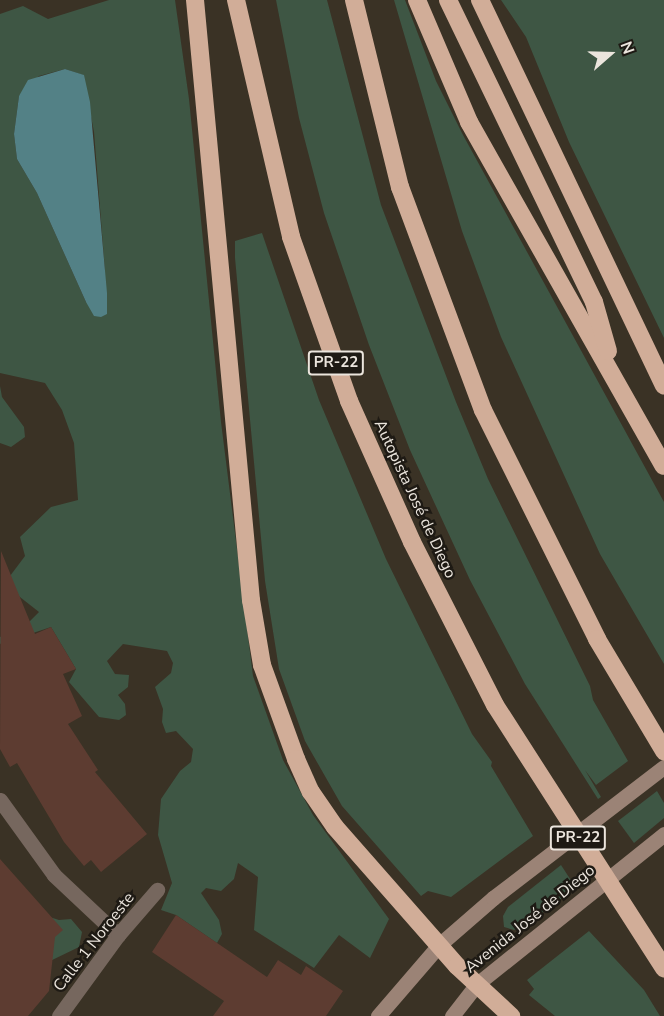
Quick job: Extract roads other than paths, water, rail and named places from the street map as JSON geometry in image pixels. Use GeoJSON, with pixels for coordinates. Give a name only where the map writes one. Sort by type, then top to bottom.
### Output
{"type":"FeatureCollection","features":[{"type":"Feature","properties":{"kind":"highway"},"geometry":{"type":"LineString","coordinates":[[195,0],[250,588],[262,665],[280,719],[311,792],[335,827],[439,945],[511,1016]]}},
{"type":"Feature","properties":{"kind":"highway","name":"Autopista José de Diego"},"geometry":{"type":"LineString","coordinates":[[236,0],[291,237],[349,401],[412,542],[495,705],[664,968]]}},
{"type":"Feature","properties":{"kind":"highway"},"geometry":{"type":"LineString","coordinates":[[354,0],[400,187],[443,310],[488,420],[597,639],[664,752]]}},
{"type":"Feature","properties":{"kind":"highway"},"geometry":{"type":"LineString","coordinates":[[417,0],[469,122],[615,375],[664,466]]}},
{"type":"Feature","properties":{"kind":"highway"},"geometry":{"type":"LineString","coordinates":[[448,0],[594,302],[615,375]]}},
{"type":"Feature","properties":{"kind":"highway"},"geometry":{"type":"LineString","coordinates":[[480,0],[664,385]]}},
{"type":"Feature","properties":{"kind":"main road"},"geometry":{"type":"LineString","coordinates":[[378,1016],[439,945],[493,898],[664,767]]}},
{"type":"Feature","properties":{"kind":"main road","name":"Avenida José de Diego"},"geometry":{"type":"LineString","coordinates":[[452,1016],[477,984],[664,834]]}},
{"type":"Feature","properties":{"kind":"street"},"geometry":{"type":"LineString","coordinates":[[0,800],[54,874],[118,935]]}},
{"type":"Feature","properties":{"kind":"street","name":"Calle 1 Noroeste"},"geometry":{"type":"LineString","coordinates":[[60,1016],[118,935],[157,890]]}},
{"type":"Feature","properties":{"kind":"water"},"geometry":{"type":"Polygon","coordinates":[[[65,69],[84,75],[90,102],[107,293],[107,314],[101,317],[94,316],[86,302],[37,193],[17,159],[14,134],[19,96],[28,80],[65,69]]]}}]}
